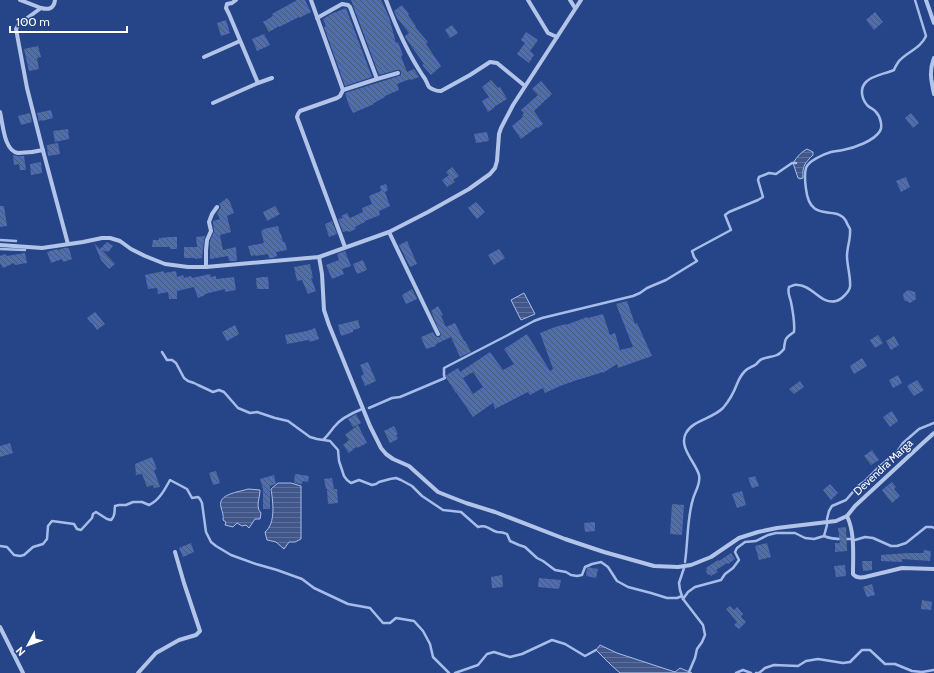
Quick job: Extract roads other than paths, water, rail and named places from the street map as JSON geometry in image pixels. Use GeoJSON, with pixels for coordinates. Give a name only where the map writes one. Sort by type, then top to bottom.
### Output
{"type":"FeatureCollection","features":[{"type":"Feature","properties":{"kind":"street"},"geometry":{"type":"LineString","coordinates":[[20,0],[46,10],[54,4],[55,0]]}},
{"type":"Feature","properties":{"kind":"street"},"geometry":{"type":"LineString","coordinates":[[236,0],[227,4],[226,8],[258,83]]}},
{"type":"Feature","properties":{"kind":"street"},"geometry":{"type":"LineString","coordinates":[[310,0],[343,90]]}},
{"type":"Feature","properties":{"kind":"street"},"geometry":{"type":"LineString","coordinates":[[386,0],[401,38],[416,66],[432,89],[441,91],[470,76],[486,64],[492,62],[497,63],[525,86]]}},
{"type":"Feature","properties":{"kind":"street"},"geometry":{"type":"LineString","coordinates":[[528,0],[548,33],[557,37]]}},
{"type":"Feature","properties":{"kind":"street"},"geometry":{"type":"LineString","coordinates":[[570,0],[575,8]]}},
{"type":"Feature","properties":{"kind":"street"},"geometry":{"type":"LineString","coordinates":[[0,245],[42,248],[110,238],[120,241],[145,256],[165,264],[188,267],[206,267],[319,258],[388,232],[469,189],[490,174],[495,168],[501,128],[525,86],[581,0]]}},
{"type":"Feature","properties":{"kind":"street"},"geometry":{"type":"LineString","coordinates":[[926,0],[934,23]]}},
{"type":"Feature","properties":{"kind":"street"},"geometry":{"type":"LineString","coordinates":[[317,18],[342,4],[350,7],[377,79]]}},
{"type":"Feature","properties":{"kind":"street"},"geometry":{"type":"LineString","coordinates":[[41,8],[19,24],[16,29],[27,88],[68,244]]}},
{"type":"Feature","properties":{"kind":"street"},"geometry":{"type":"LineString","coordinates":[[204,57],[240,41]]}},
{"type":"Feature","properties":{"kind":"street"},"geometry":{"type":"LineString","coordinates":[[934,58],[931,67],[934,94]]}},
{"type":"Feature","properties":{"kind":"street"},"geometry":{"type":"LineString","coordinates":[[345,247],[297,117],[300,111],[337,98],[343,90],[398,73]]}},
{"type":"Feature","properties":{"kind":"street"},"geometry":{"type":"LineString","coordinates":[[213,103],[272,78]]}},
{"type":"Feature","properties":{"kind":"street"},"geometry":{"type":"LineString","coordinates":[[0,112],[1,123],[7,143],[11,150],[17,152],[30,152],[43,150]]}},
{"type":"Feature","properties":{"kind":"street"},"geometry":{"type":"LineString","coordinates":[[206,267],[207,240],[211,231],[208,222],[217,206]]}},
{"type":"Feature","properties":{"kind":"street"},"geometry":{"type":"LineString","coordinates":[[388,232],[438,334]]}},
{"type":"Feature","properties":{"kind":"street"},"geometry":{"type":"LineString","coordinates":[[319,258],[322,274],[324,310],[328,325],[370,426],[381,448],[393,459],[409,466],[438,492],[565,539],[654,566],[691,565],[711,557],[739,538],[758,532],[777,528],[831,522],[847,516],[852,531],[853,574],[855,576],[860,578],[902,568],[934,569]]}},
{"type":"Feature","properties":{"kind":"street","name":"Devendra Marga"},"geometry":{"type":"LineString","coordinates":[[847,516],[855,506],[934,433]]}},
{"type":"Feature","properties":{"kind":"street"},"geometry":{"type":"LineString","coordinates":[[138,673],[156,653],[179,640],[200,631],[175,552]]}},
{"type":"Feature","properties":{"kind":"street"},"geometry":{"type":"LineString","coordinates":[[0,627],[23,673]]}},
{"type":"Feature","properties":{"kind":"water"},"geometry":{"type":"Polygon","coordinates":[[[807,149],[813,152],[813,155],[805,165],[803,170],[803,178],[800,179],[798,178],[793,163],[799,155],[807,149]]]}},
{"type":"Feature","properties":{"kind":"water"},"geometry":{"type":"Polygon","coordinates":[[[524,293],[535,314],[521,320],[511,300],[524,293]]]}},
{"type":"Feature","properties":{"kind":"water"},"geometry":{"type":"Polygon","coordinates":[[[278,483],[291,483],[301,486],[301,539],[295,542],[289,542],[284,549],[276,542],[267,540],[265,532],[271,523],[273,512],[271,489],[278,483]]]}},
{"type":"Feature","properties":{"kind":"water"},"geometry":{"type":"Polygon","coordinates":[[[248,489],[260,490],[258,508],[261,513],[260,519],[255,519],[249,528],[246,525],[242,526],[237,523],[233,527],[225,525],[226,522],[223,520],[221,507],[222,499],[230,494],[248,489]]]}},
{"type":"Feature","properties":{"kind":"water"},"geometry":{"type":"Polygon","coordinates":[[[600,645],[617,653],[675,672],[680,668],[692,673],[620,673],[596,650],[600,645]]]}},
{"type":"Feature","properties":{"kind":"waterway"},"geometry":{"type":"LineString","coordinates":[[685,562],[690,514],[693,499],[699,484],[699,475],[684,444],[686,433],[693,425],[714,415],[723,408],[731,396],[740,377],[746,370],[755,365],[761,359],[778,355],[784,349],[786,339],[794,332],[794,317],[788,293],[789,287],[796,285],[803,286],[821,298],[831,301],[840,299],[850,287],[847,256],[850,229],[842,216],[824,212],[813,207],[808,200],[805,171],[807,165],[824,154],[863,144],[877,135],[880,131],[880,118],[864,101],[862,91],[866,82],[872,78],[894,70],[899,61],[924,40],[926,36],[915,0]]}},
{"type":"Feature","properties":{"kind":"waterway"},"geometry":{"type":"LineString","coordinates":[[369,408],[445,378],[444,368],[534,321],[633,296],[666,280],[697,261],[692,251],[731,230],[725,215],[763,197],[758,180],[759,177],[769,173],[776,174],[792,163],[796,163]]}},
{"type":"Feature","properties":{"kind":"waterway"},"geometry":{"type":"LineString","coordinates":[[0,240],[16,241]]}},
{"type":"Feature","properties":{"kind":"waterway"},"geometry":{"type":"LineString","coordinates":[[0,249],[25,250]]}},
{"type":"Feature","properties":{"kind":"waterway"},"geometry":{"type":"LineString","coordinates":[[162,352],[167,360],[172,360],[176,363],[184,378],[188,381],[213,392],[219,390],[224,392],[238,408],[250,413],[257,412],[288,421],[310,437],[330,441],[338,450],[339,461],[344,476],[351,483],[359,480],[372,485],[396,478],[412,486],[422,496],[443,510],[461,512],[478,527],[486,527],[497,532],[507,534],[510,541],[525,547],[537,558],[555,570],[577,576],[582,575],[585,567],[601,562],[608,567],[617,581],[628,587],[667,598],[677,598],[682,596]]}},
{"type":"Feature","properties":{"kind":"waterway"},"geometry":{"type":"LineString","coordinates":[[324,439],[340,421],[350,414],[362,409]]}},
{"type":"Feature","properties":{"kind":"waterway"},"geometry":{"type":"LineString","coordinates":[[827,519],[832,506],[846,500],[858,486],[897,452],[903,443],[919,429],[934,423]]}},
{"type":"Feature","properties":{"kind":"waterway"},"geometry":{"type":"LineString","coordinates":[[0,546],[7,547],[14,555],[24,555],[33,547],[43,544],[47,539],[48,526],[52,521],[74,524],[77,529],[81,530],[96,512],[111,520],[114,515],[115,506],[126,505],[133,502],[142,502],[149,505],[156,501],[170,480],[187,489],[192,498],[198,497],[200,499],[202,503],[206,532],[211,542],[216,546],[231,555],[302,579],[314,588],[348,604],[370,608],[383,623],[390,623],[396,618],[414,621],[423,631],[430,644],[433,657],[449,673]]}},
{"type":"Feature","properties":{"kind":"waterway"},"geometry":{"type":"LineString","coordinates":[[824,536],[827,525]]}},
{"type":"Feature","properties":{"kind":"waterway"},"geometry":{"type":"LineString","coordinates":[[855,540],[865,537],[873,538],[891,546],[897,546],[906,543],[926,527],[934,528]]}},
{"type":"Feature","properties":{"kind":"waterway"},"geometry":{"type":"LineString","coordinates":[[683,599],[688,592],[695,587],[721,580],[739,560],[735,552],[737,548],[745,542],[756,541],[776,533],[795,533],[805,538],[814,539],[824,536],[834,539],[850,539]]}},
{"type":"Feature","properties":{"kind":"waterway"},"geometry":{"type":"LineString","coordinates":[[684,568],[679,583],[680,590],[683,599],[703,625],[705,635],[697,649],[689,672]]}},
{"type":"Feature","properties":{"kind":"waterway"},"geometry":{"type":"LineString","coordinates":[[455,673],[478,665],[487,654],[494,652],[510,657],[522,654],[552,640],[565,644],[585,656],[596,650]]}},
{"type":"Feature","properties":{"kind":"waterway"},"geometry":{"type":"LineString","coordinates":[[756,673],[759,673],[765,668],[774,665],[798,666],[806,661],[818,659],[843,663],[850,662],[862,650],[870,650],[885,664],[895,664],[912,671],[922,672],[934,670]]}},
{"type":"Feature","properties":{"kind":"waterway"},"geometry":{"type":"LineString","coordinates":[[736,673],[743,670],[751,673]]}}]}
